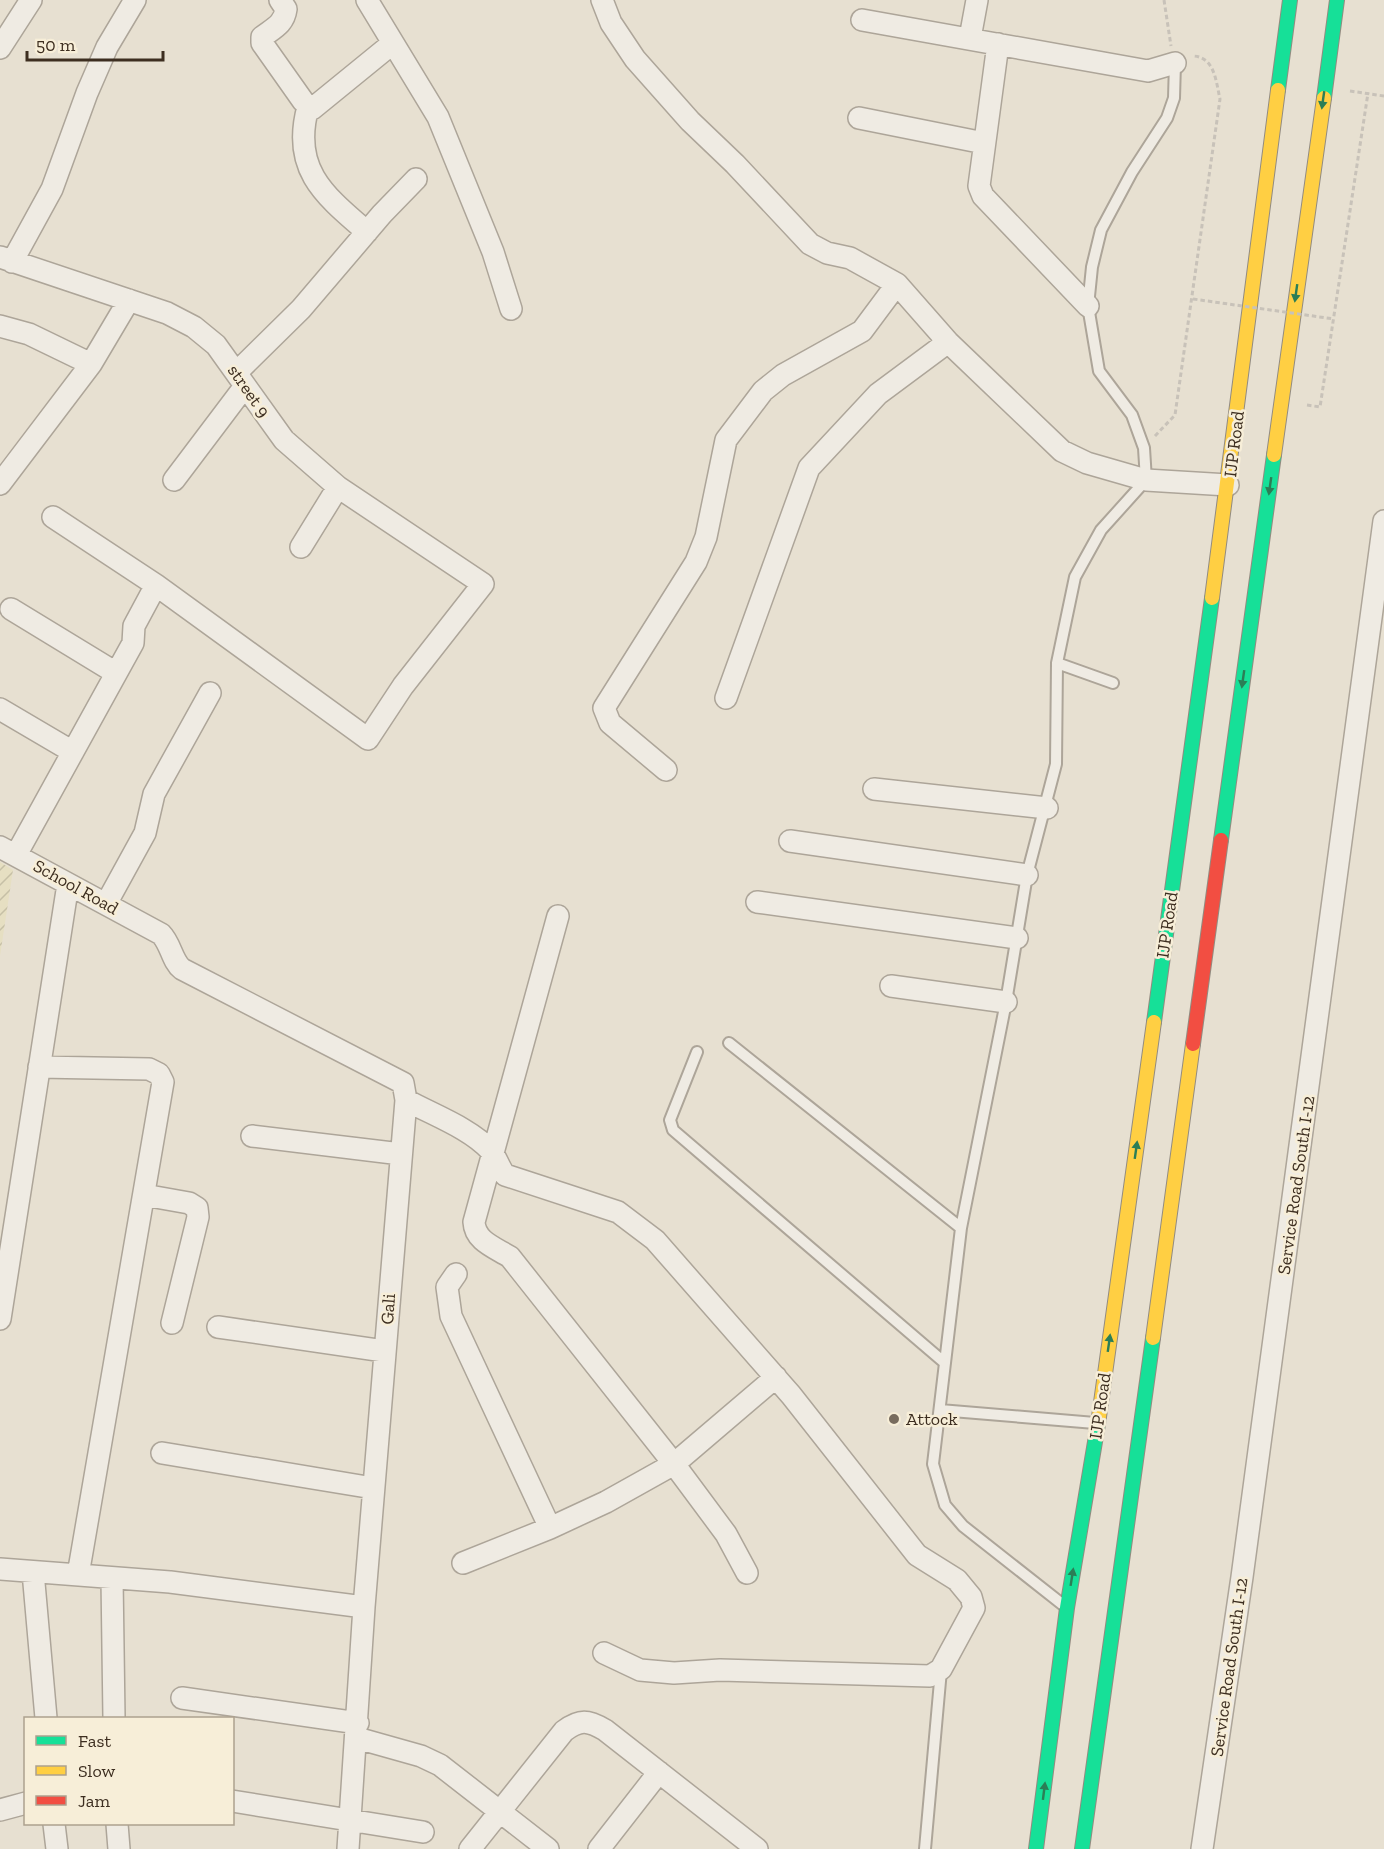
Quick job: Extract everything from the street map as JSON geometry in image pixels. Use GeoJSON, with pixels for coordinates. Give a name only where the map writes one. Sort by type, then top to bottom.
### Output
{"type":"FeatureCollection","features":[{"type":"Feature","properties":{"kind":"highway","name":"IJP Road"},"geometry":{"type":"LineString","coordinates":[[1036,1849],[1067,1608],[1098,1423],[1288,62],[1290,0]]}},
{"type":"Feature","properties":{"kind":"highway"},"geometry":{"type":"LineString","coordinates":[[1082,1849],[1325,87],[1322,68],[1337,0]]}},
{"type":"Feature","properties":{"kind":"street"},"geometry":{"type":"LineString","coordinates":[[0,48],[31,0]]}},
{"type":"Feature","properties":{"kind":"street"},"geometry":{"type":"LineString","coordinates":[[6,260],[52,189],[87,93],[107,47],[135,0]]}},
{"type":"Feature","properties":{"kind":"street"},"geometry":{"type":"LineString","coordinates":[[280,0],[286,9],[285,17],[282,22],[262,37],[262,43],[308,107],[315,108],[393,43]]}},
{"type":"Feature","properties":{"kind":"street"},"geometry":{"type":"LineString","coordinates":[[367,0],[438,117],[493,252],[511,309]]}},
{"type":"Feature","properties":{"kind":"street"},"geometry":{"type":"LineString","coordinates":[[602,0],[610,23],[635,59],[690,121],[735,164],[810,243],[827,253],[850,258],[866,265],[897,284],[948,342],[1062,451],[1088,463],[1146,480],[1228,485]]}},
{"type":"Feature","properties":{"kind":"street"},"geometry":{"type":"LineString","coordinates":[[970,39],[977,0]]}},
{"type":"Feature","properties":{"kind":"street"},"geometry":{"type":"LineString","coordinates":[[862,20],[1148,71],[1175,63]]}},
{"type":"Feature","properties":{"kind":"street"},"geometry":{"type":"LineString","coordinates":[[998,44],[979,186],[984,196],[1088,306]]}},
{"type":"Feature","properties":{"kind":"street"},"geometry":{"type":"LineString","coordinates":[[308,107],[302,129],[311,174],[325,196],[367,232]]}},
{"type":"Feature","properties":{"kind":"street"},"geometry":{"type":"LineString","coordinates":[[859,118],[984,143]]}},
{"type":"Feature","properties":{"kind":"street"},"geometry":{"type":"LineString","coordinates":[[174,480],[241,380],[367,232],[416,179]]}},
{"type":"Feature","properties":{"kind":"street","name":"street 9"},"geometry":{"type":"LineString","coordinates":[[6,260],[167,313],[194,327],[216,345],[284,440],[338,487],[483,584],[404,686],[368,739],[156,585]]}},
{"type":"Feature","properties":{"kind":"street"},"geometry":{"type":"LineString","coordinates":[[666,770],[610,723],[604,708],[696,562],[706,537],[726,440],[763,391],[783,375],[862,331],[897,284]]}},
{"type":"Feature","properties":{"kind":"street"},"geometry":{"type":"LineString","coordinates":[[4,473],[91,364],[129,300]]}},
{"type":"Feature","properties":{"kind":"street"},"geometry":{"type":"LineString","coordinates":[[0,327],[28,334],[91,364]]}},
{"type":"Feature","properties":{"kind":"street"},"geometry":{"type":"LineString","coordinates":[[726,698],[809,468],[878,394],[948,342]]}},
{"type":"Feature","properties":{"kind":"street"},"geometry":{"type":"LineString","coordinates":[[302,547],[338,487]]}},
{"type":"Feature","properties":{"kind":"street"},"geometry":{"type":"LineString","coordinates":[[8,851],[73,752],[133,643],[134,626],[156,585],[53,517]]}},
{"type":"Feature","properties":{"kind":"street","name":"Service Road South I-12"},"geometry":{"type":"LineString","coordinates":[[1202,1849],[1244,1565],[1384,521]]}},
{"type":"Feature","properties":{"kind":"street"},"geometry":{"type":"LineString","coordinates":[[11,609],[116,673]]}},
{"type":"Feature","properties":{"kind":"street"},"geometry":{"type":"LineString","coordinates":[[106,904],[145,834],[154,794],[210,693]]}},
{"type":"Feature","properties":{"kind":"street"},"geometry":{"type":"LineString","coordinates":[[0,709],[73,752]]}},
{"type":"Feature","properties":{"kind":"street"},"geometry":{"type":"LineString","coordinates":[[874,789],[1047,808]]}},
{"type":"Feature","properties":{"kind":"street"},"geometry":{"type":"LineString","coordinates":[[790,841],[1027,875]]}},
{"type":"Feature","properties":{"kind":"street","name":"School Road"},"geometry":{"type":"LineString","coordinates":[[8,851],[151,928],[169,942],[177,965],[182,969],[399,1079],[406,1090],[406,1101]]}},
{"type":"Feature","properties":{"kind":"street"},"geometry":{"type":"LineString","coordinates":[[0,1319],[68,884]]}},
{"type":"Feature","properties":{"kind":"street"},"geometry":{"type":"LineString","coordinates":[[757,902],[1017,938]]}},
{"type":"Feature","properties":{"kind":"street"},"geometry":{"type":"LineString","coordinates":[[558,916],[474,1222],[474,1230],[479,1238],[510,1257],[674,1464],[726,1534],[747,1574]]}},
{"type":"Feature","properties":{"kind":"street"},"geometry":{"type":"LineString","coordinates":[[891,986],[1006,1002]]}},
{"type":"Feature","properties":{"kind":"street"},"geometry":{"type":"LineString","coordinates":[[39,1067],[149,1069],[159,1074],[163,1082],[78,1575]]}},
{"type":"Feature","properties":{"kind":"street"},"geometry":{"type":"LineString","coordinates":[[406,1101],[481,1141],[494,1154],[497,1165],[505,1175],[618,1212],[655,1240],[776,1377],[917,1555],[957,1580],[971,1596],[974,1608],[972,1616],[941,1669],[930,1676],[720,1670],[674,1673],[640,1670],[604,1653]]}},
{"type":"Feature","properties":{"kind":"street","name":"Gali"},"geometry":{"type":"LineString","coordinates":[[348,1849],[373,1488],[406,1101]]}},
{"type":"Feature","properties":{"kind":"street"},"geometry":{"type":"LineString","coordinates":[[252,1136],[401,1154]]}},
{"type":"Feature","properties":{"kind":"street"},"geometry":{"type":"LineString","coordinates":[[144,1195],[189,1203],[197,1208],[198,1217],[171,1323]]}},
{"type":"Feature","properties":{"kind":"street"},"geometry":{"type":"LineString","coordinates":[[456,1274],[447,1287],[450,1316],[550,1528]]}},
{"type":"Feature","properties":{"kind":"street"},"geometry":{"type":"LineString","coordinates":[[218,1327],[384,1351]]}},
{"type":"Feature","properties":{"kind":"street"},"geometry":{"type":"LineString","coordinates":[[463,1563],[550,1528],[606,1502],[674,1464],[776,1377]]}},
{"type":"Feature","properties":{"kind":"street"},"geometry":{"type":"LineString","coordinates":[[162,1453],[373,1488]]}},
{"type":"Feature","properties":{"kind":"street"},"geometry":{"type":"LineString","coordinates":[[0,1569],[170,1582],[364,1607]]}},
{"type":"Feature","properties":{"kind":"street"},"geometry":{"type":"LineString","coordinates":[[33,1572],[46,1717]]}},
{"type":"Feature","properties":{"kind":"street"},"geometry":{"type":"LineString","coordinates":[[112,1578],[114,1717]]}},
{"type":"Feature","properties":{"kind":"street"},"geometry":{"type":"LineString","coordinates":[[182,1698],[357,1730],[422,1756],[440,1766],[548,1849]]}},
{"type":"Feature","properties":{"kind":"street"},"geometry":{"type":"LineString","coordinates":[[470,1849],[564,1731],[576,1722],[590,1721],[605,1730],[757,1849]]}},
{"type":"Feature","properties":{"kind":"street"},"geometry":{"type":"LineString","coordinates":[[599,1849],[659,1772]]}},
{"type":"Feature","properties":{"kind":"street"},"geometry":{"type":"LineString","coordinates":[[234,1801],[423,1832]]}},
{"type":"Feature","properties":{"kind":"street"},"geometry":{"type":"LineString","coordinates":[[0,1810],[24,1804]]}},
{"type":"Feature","properties":{"kind":"street"},"geometry":{"type":"LineString","coordinates":[[54,1825],[57,1849]]}},
{"type":"Feature","properties":{"kind":"street"},"geometry":{"type":"LineString","coordinates":[[117,1825],[118,1849]]}},
{"type":"Feature","properties":{"kind":"lane"},"geometry":{"type":"LineString","coordinates":[[1067,1608],[963,1526],[945,1505],[933,1464],[961,1228],[980,1119],[1006,1002],[1027,875],[1047,808],[1056,764],[1057,663],[1075,577],[1101,530],[1146,480],[1144,448],[1132,415],[1100,371],[1088,306],[1092,267],[1101,230],[1131,172],[1167,118],[1174,98],[1175,63]]}},
{"type":"Feature","properties":{"kind":"lane"},"geometry":{"type":"LineString","coordinates":[[1057,663],[1113,683]]}},
{"type":"Feature","properties":{"kind":"lane"},"geometry":{"type":"LineString","coordinates":[[729,1043],[961,1228]]}},
{"type":"Feature","properties":{"kind":"lane"},"geometry":{"type":"LineString","coordinates":[[697,1052],[670,1120],[673,1130],[945,1363]]}},
{"type":"Feature","properties":{"kind":"lane"},"geometry":{"type":"LineString","coordinates":[[940,1410],[1098,1423]]}},
{"type":"Feature","properties":{"kind":"lane"},"geometry":{"type":"LineString","coordinates":[[925,1849],[941,1669]]}},
{"type":"Feature","properties":{"kind":"path"},"geometry":{"type":"LineString","coordinates":[[1144,448],[1175,415],[1220,99],[1213,67],[1203,59],[1196,56],[1175,63],[1164,0]]}},
{"type":"Feature","properties":{"kind":"path"},"geometry":{"type":"LineString","coordinates":[[1325,87],[1384,96]]}},
{"type":"Feature","properties":{"kind":"path"},"geometry":{"type":"LineString","coordinates":[[1320,407],[1368,93]]}},
{"type":"Feature","properties":{"kind":"path"},"geometry":{"type":"LineString","coordinates":[[1193,299],[1334,319]]}},
{"type":"Feature","properties":{"kind":"shaded area"},"geometry":{"type":"Polygon","coordinates":[[[0,862],[13,870],[0,956],[0,862]]]}},
{"type":"Feature","properties":{"kind":"traffic: fast"},"geometry":{"type":"LineString","coordinates":[[1278,90],[1290,0]]}},
{"type":"Feature","properties":{"kind":"traffic: fast"},"geometry":{"type":"LineString","coordinates":[[1324,98],[1337,0]]}},
{"type":"Feature","properties":{"kind":"traffic: fast"},"geometry":{"type":"LineString","coordinates":[[1221,840],[1274,455]]}},
{"type":"Feature","properties":{"kind":"traffic: fast"},"geometry":{"type":"LineString","coordinates":[[1154,1022],[1212,598]]}},
{"type":"Feature","properties":{"kind":"traffic: fast"},"geometry":{"type":"LineString","coordinates":[[1082,1849],[1153,1338]]}},
{"type":"Feature","properties":{"kind":"traffic: fast"},"geometry":{"type":"LineString","coordinates":[[1036,1849],[1067,1608],[1098,1424]]}},
{"type":"Feature","properties":{"kind":"traffic: slow"},"geometry":{"type":"LineString","coordinates":[[1212,598],[1278,90]]}},
{"type":"Feature","properties":{"kind":"traffic: slow"},"geometry":{"type":"LineString","coordinates":[[1274,455],[1324,98]]}},
{"type":"Feature","properties":{"kind":"traffic: slow"},"geometry":{"type":"LineString","coordinates":[[1098,1424],[1154,1022]]}},
{"type":"Feature","properties":{"kind":"traffic: slow"},"geometry":{"type":"LineString","coordinates":[[1153,1338],[1193,1044]]}},
{"type":"Feature","properties":{"kind":"traffic: jam"},"geometry":{"type":"LineString","coordinates":[[1193,1044],[1221,840]]}},
{"type":"Feature","properties":{"kind":"place","name":"Attock"},"geometry":{"type":"Point","coordinates":[894,1419]}}]}
